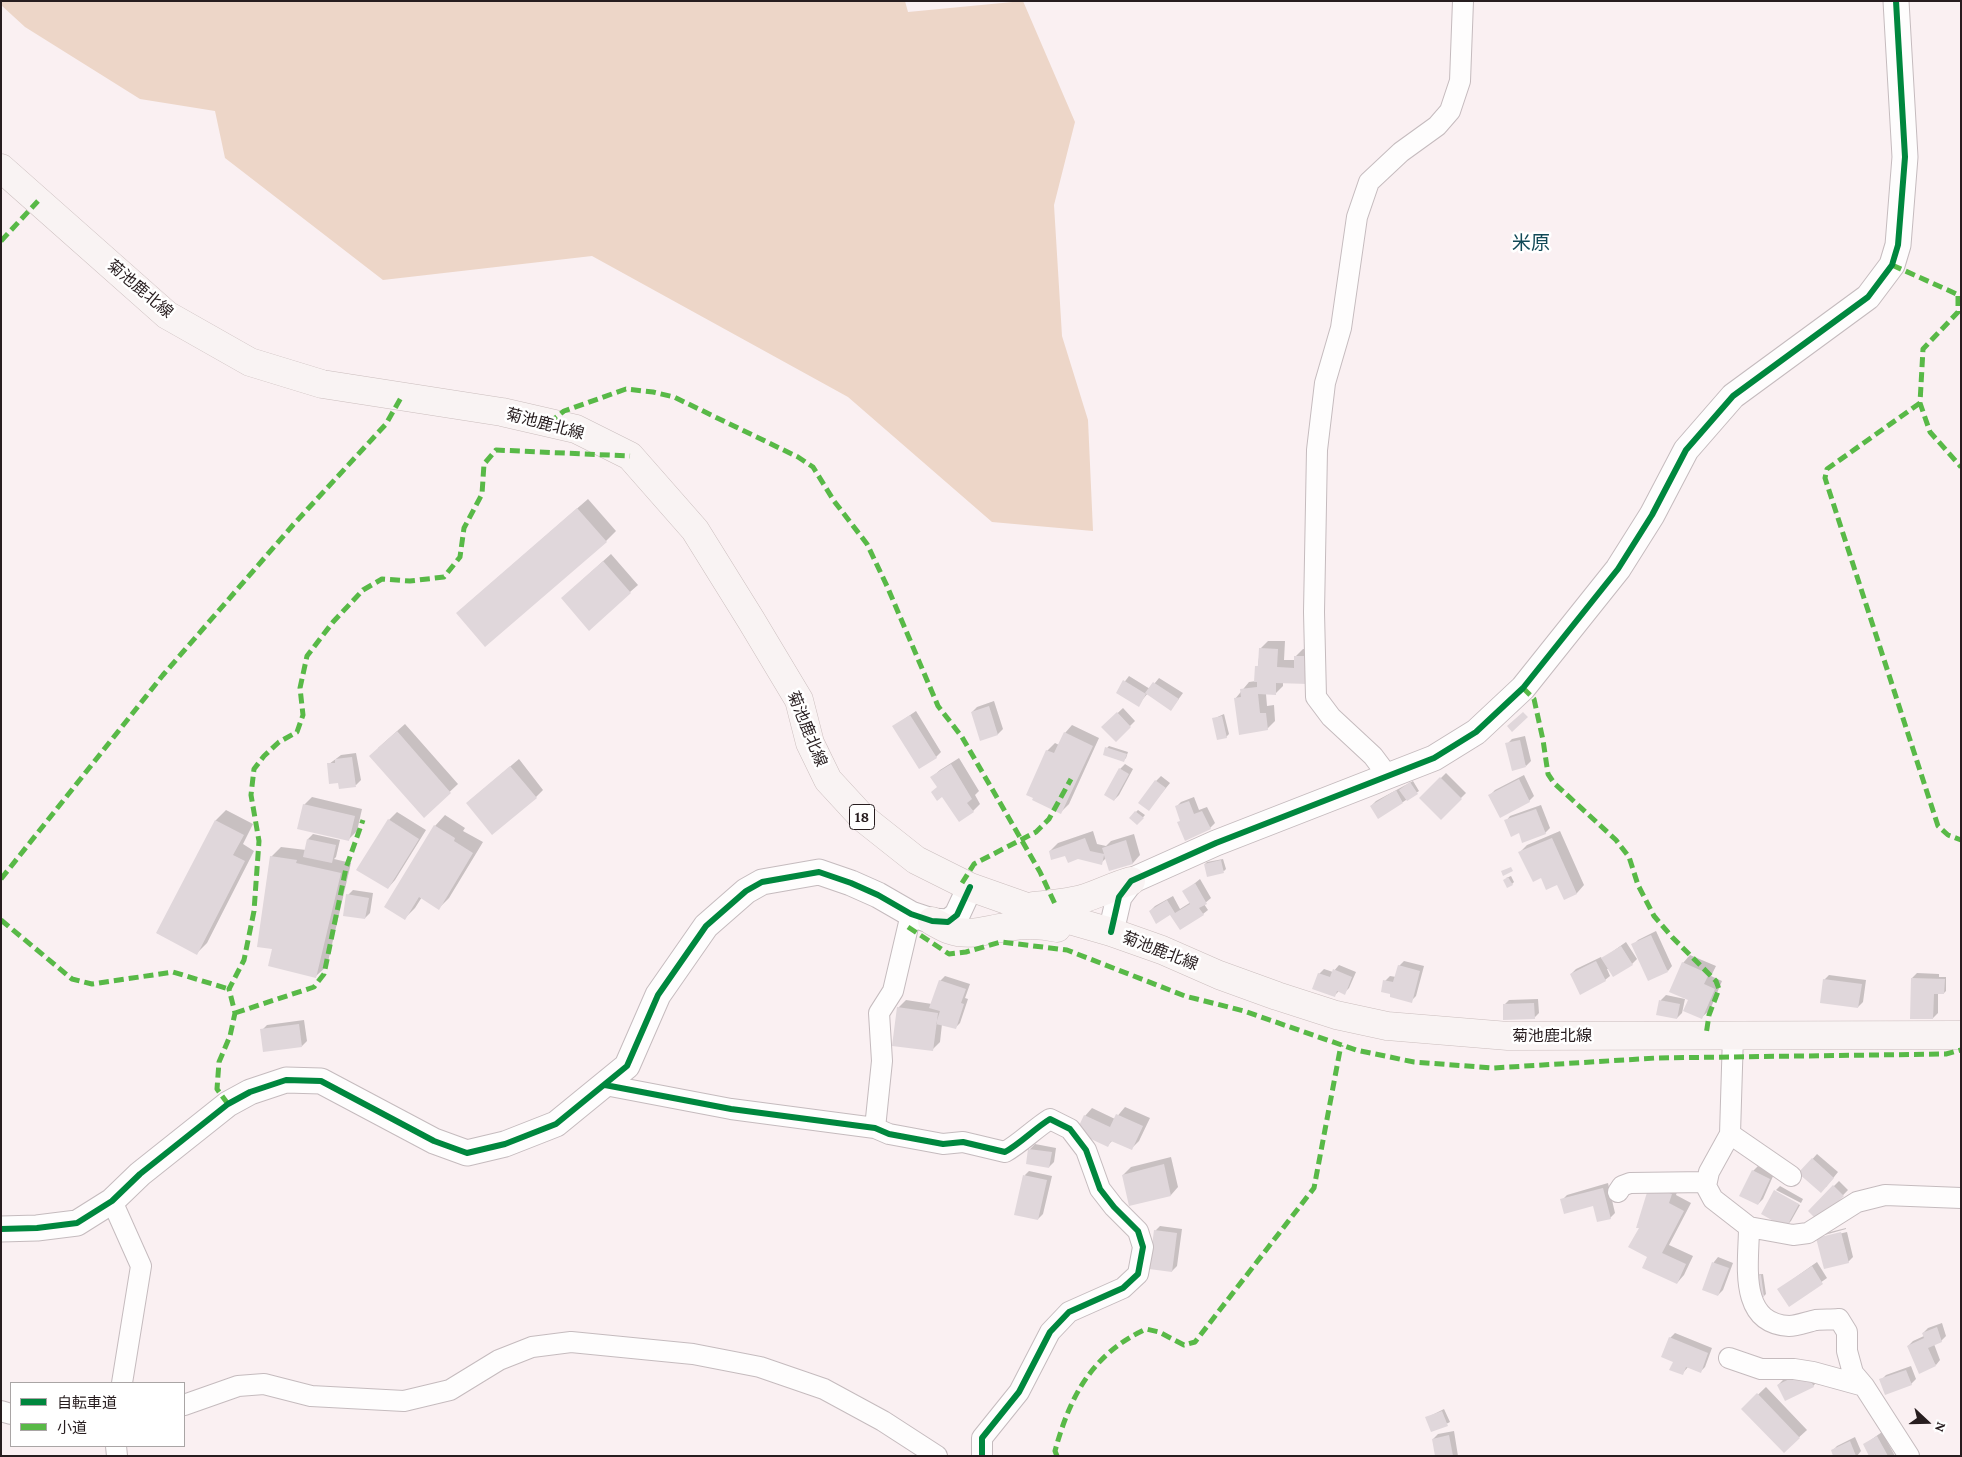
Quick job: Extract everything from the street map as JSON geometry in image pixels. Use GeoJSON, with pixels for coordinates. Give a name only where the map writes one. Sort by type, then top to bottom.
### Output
{"type":"FeatureCollection","features":[{"type":"Feature","properties":{"kind":"main road","name":"菊池鹿北線"},"geometry":{"type":"LineString","coordinates":[[1,168],[167,316],[250,362],[322,384],[502,412],[576,429],[630,456],[695,530],[751,620],[799,700],[810,743],[828,780],[863,818],[916,860],[970,887],[1162,950],[1218,975],[1294,1001],[1336,1015],[1387,1026],[1508,1036],[1733,1034],[1961,1035]]}},
{"type":"Feature","properties":{"kind":"main road"},"geometry":{"type":"LineString","coordinates":[[1025,906],[1055,904],[1083,898],[1112,886],[1131,881]]}},
{"type":"Feature","properties":{"kind":"main road"},"geometry":{"type":"LineString","coordinates":[[922,918],[950,930],[966,933],[980,933],[1006,927],[1039,924],[1075,932],[1120,936]]}},
{"type":"Feature","properties":{"kind":"street"},"geometry":{"type":"LineString","coordinates":[[1388,776],[1373,756],[1331,717],[1316,697],[1314,612],[1317,450],[1325,383],[1341,328],[1357,217],[1369,182],[1401,152],[1437,126],[1450,111],[1460,81],[1463,1]]}},
{"type":"Feature","properties":{"kind":"street"},"geometry":{"type":"LineString","coordinates":[[1120,936],[1119,897],[1131,881],[1216,842],[1434,758],[1476,732],[1523,688],[1618,569],[1652,515],[1686,450],[1733,396],[1868,297],[1892,265],[1898,245],[1905,157],[1896,1]]}},
{"type":"Feature","properties":{"kind":"street"},"geometry":{"type":"LineString","coordinates":[[1,1229],[38,1228],[77,1222],[112,1201],[140,1174],[228,1104],[250,1092],[286,1080],[321,1081],[434,1141],[467,1153],[505,1144],[556,1124],[627,1066],[658,995],[706,926],[746,891],[762,882],[819,872],[878,895],[922,918],[948,922],[957,915],[970,887]]}},
{"type":"Feature","properties":{"kind":"street"},"geometry":{"type":"LineString","coordinates":[[875,1128],[882,1061],[879,1013],[893,991],[922,918]]}},
{"type":"Feature","properties":{"kind":"street"},"geometry":{"type":"LineString","coordinates":[[1733,1034],[1730,1134],[1708,1172],[1706,1186],[1713,1199],[1749,1227],[1792,1235],[1808,1233],[1857,1202],[1885,1195],[1961,1198]]}},
{"type":"Feature","properties":{"kind":"street"},"geometry":{"type":"LineString","coordinates":[[605,1085],[731,1109],[875,1128],[889,1134],[943,1144],[963,1142],[1005,1152],[1050,1119],[1070,1129],[1086,1150],[1100,1189],[1138,1232],[1143,1247],[1138,1274],[1123,1288],[1069,1312],[1050,1332],[1019,1392],[982,1438],[982,1456]]}},
{"type":"Feature","properties":{"kind":"street"},"geometry":{"type":"LineString","coordinates":[[1730,1134],[1791,1176]]}},
{"type":"Feature","properties":{"kind":"street"},"geometry":{"type":"LineString","coordinates":[[1618,1192],[1622,1186],[1630,1183],[1707,1182]]}},
{"type":"Feature","properties":{"kind":"street"},"geometry":{"type":"LineString","coordinates":[[112,1201],[141,1266],[122,1382]]}},
{"type":"Feature","properties":{"kind":"street"},"geometry":{"type":"LineString","coordinates":[[1749,1227],[1748,1287],[1755,1309],[1771,1321],[1790,1326],[1817,1320],[1839,1319],[1847,1332],[1847,1351],[1853,1373],[1864,1386],[1909,1456]]}},
{"type":"Feature","properties":{"kind":"street"},"geometry":{"type":"LineString","coordinates":[[185,1405],[238,1386],[264,1384],[311,1396],[404,1401],[450,1390],[499,1360],[532,1347],[571,1342],[694,1354],[760,1368],[824,1389],[883,1421],[936,1456]]}},
{"type":"Feature","properties":{"kind":"street"},"geometry":{"type":"LineString","coordinates":[[1729,1358],[1761,1369],[1794,1369],[1813,1372],[1864,1386]]}},
{"type":"Feature","properties":{"kind":"shaded area"},"geometry":{"type":"Polygon","coordinates":[[[1,1],[905,1],[908,12],[1023,1],[1075,122],[1054,205],[1062,336],[1088,420],[1093,531],[992,522],[848,397],[592,256],[383,280],[225,158],[215,111],[140,99],[25,27],[1,5],[1,1]]]}},
{"type":"Feature","properties":{"kind":"building"},"geometry":{"type":"Polygon","coordinates":[[[577,508],[607,542],[485,647],[456,613],[577,508]]]}},
{"type":"Feature","properties":{"kind":"building"},"geometry":{"type":"Polygon","coordinates":[[[603,561],[631,593],[589,631],[561,598],[603,561]]]}},
{"type":"Feature","properties":{"kind":"building"},"geometry":{"type":"Polygon","coordinates":[[[1259,648],[1278,649],[1277,667],[1294,668],[1294,656],[1307,656],[1308,684],[1276,683],[1276,695],[1258,694],[1260,713],[1266,713],[1268,730],[1239,735],[1234,698],[1241,697],[1240,689],[1257,687],[1257,682],[1254,682],[1255,666],[1258,666],[1259,648]]]}},
{"type":"Feature","properties":{"kind":"building"},"geometry":{"type":"Polygon","coordinates":[[[1123,680],[1146,694],[1139,707],[1116,693],[1123,680]]]}},
{"type":"Feature","properties":{"kind":"building"},"geometry":{"type":"Polygon","coordinates":[[[1153,682],[1179,699],[1171,711],[1145,693],[1153,682]]]}},
{"type":"Feature","properties":{"kind":"building"},"geometry":{"type":"Polygon","coordinates":[[[989,706],[998,735],[980,741],[971,712],[989,706]]]}},
{"type":"Feature","properties":{"kind":"building"},"geometry":{"type":"Polygon","coordinates":[[[1117,712],[1131,727],[1116,742],[1101,727],[1117,712]]]}},
{"type":"Feature","properties":{"kind":"building"},"geometry":{"type":"Polygon","coordinates":[[[1523,712],[1528,717],[1512,732],[1507,726],[1523,712]]]}},
{"type":"Feature","properties":{"kind":"building"},"geometry":{"type":"Polygon","coordinates":[[[910,715],[937,758],[919,769],[892,726],[910,715]]]}},
{"type":"Feature","properties":{"kind":"building"},"geometry":{"type":"Polygon","coordinates":[[[1222,716],[1227,738],[1217,740],[1212,718],[1222,716]]]}},
{"type":"Feature","properties":{"kind":"building"},"geometry":{"type":"Polygon","coordinates":[[[397,731],[451,793],[424,818],[369,756],[397,731]]]}},
{"type":"Feature","properties":{"kind":"building"},"geometry":{"type":"Polygon","coordinates":[[[1064,732],[1093,746],[1061,814],[1032,800],[1033,798],[1026,795],[1046,750],[1054,753],[1064,732]]]}},
{"type":"Feature","properties":{"kind":"building"},"geometry":{"type":"Polygon","coordinates":[[[1520,740],[1526,767],[1512,771],[1505,743],[1520,740]]]}},
{"type":"Feature","properties":{"kind":"building"},"geometry":{"type":"Polygon","coordinates":[[[1105,747],[1127,754],[1124,762],[1103,755],[1105,747]]]}},
{"type":"Feature","properties":{"kind":"building"},"geometry":{"type":"Polygon","coordinates":[[[352,757],[356,787],[339,789],[338,783],[329,784],[327,763],[335,763],[335,759],[352,757]]]}},
{"type":"Feature","properties":{"kind":"building"},"geometry":{"type":"Polygon","coordinates":[[[951,764],[972,799],[967,803],[974,812],[959,822],[942,797],[937,801],[931,792],[937,787],[930,777],[951,764]]]}},
{"type":"Feature","properties":{"kind":"building"},"geometry":{"type":"Polygon","coordinates":[[[510,766],[537,798],[492,835],[466,803],[510,766]]]}},
{"type":"Feature","properties":{"kind":"building"},"geometry":{"type":"Polygon","coordinates":[[[1119,768],[1129,774],[1114,801],[1104,795],[1119,768]]]}},
{"type":"Feature","properties":{"kind":"building"},"geometry":{"type":"Polygon","coordinates":[[[1440,777],[1462,799],[1441,820],[1419,798],[1440,777]]]}},
{"type":"Feature","properties":{"kind":"building"},"geometry":{"type":"Polygon","coordinates":[[[1519,779],[1530,802],[1500,818],[1488,795],[1519,779]]]}},
{"type":"Feature","properties":{"kind":"building"},"geometry":{"type":"Polygon","coordinates":[[[1155,780],[1166,788],[1149,811],[1138,803],[1155,780]]]}},
{"type":"Feature","properties":{"kind":"building"},"geometry":{"type":"Polygon","coordinates":[[[1410,782],[1418,794],[1407,801],[1399,790],[1410,782]]]}},
{"type":"Feature","properties":{"kind":"building"},"geometry":{"type":"Polygon","coordinates":[[[1396,790],[1403,803],[1378,819],[1370,806],[1396,790]]]}},
{"type":"Feature","properties":{"kind":"building"},"geometry":{"type":"Polygon","coordinates":[[[1189,801],[1194,814],[1202,811],[1211,829],[1185,841],[1177,822],[1180,821],[1175,806],[1189,801]]]}},
{"type":"Feature","properties":{"kind":"building"},"geometry":{"type":"Polygon","coordinates":[[[303,804],[355,816],[349,841],[297,829],[303,804]]]}},
{"type":"Feature","properties":{"kind":"building"},"geometry":{"type":"Polygon","coordinates":[[[1536,809],[1546,834],[1522,843],[1519,833],[1511,837],[1504,820],[1536,809]]]}},
{"type":"Feature","properties":{"kind":"building"},"geometry":{"type":"Polygon","coordinates":[[[1135,811],[1144,818],[1137,825],[1129,818],[1135,811]]]}},
{"type":"Feature","properties":{"kind":"building"},"geometry":{"type":"Polygon","coordinates":[[[388,819],[419,839],[388,889],[356,870],[388,819]]]}},
{"type":"Feature","properties":{"kind":"building"},"geometry":{"type":"Polygon","coordinates":[[[215,820],[244,835],[233,855],[245,861],[197,955],[156,933],[215,820]]]}},
{"type":"Feature","properties":{"kind":"building"},"geometry":{"type":"Polygon","coordinates":[[[434,825],[455,838],[454,841],[473,853],[439,910],[419,897],[405,920],[384,907],[434,825]]]}},
{"type":"Feature","properties":{"kind":"building"},"geometry":{"type":"Polygon","coordinates":[[[1085,838],[1090,851],[1104,854],[1102,848],[1126,840],[1133,864],[1109,871],[1104,855],[1102,865],[1078,859],[1068,863],[1065,856],[1051,860],[1049,851],[1085,838]]]}},
{"type":"Feature","properties":{"kind":"building"},"geometry":{"type":"Polygon","coordinates":[[[1552,838],[1577,894],[1564,900],[1557,885],[1546,890],[1541,878],[1533,882],[1518,852],[1552,838]]]}},
{"type":"Feature","properties":{"kind":"building"},"geometry":{"type":"Polygon","coordinates":[[[307,839],[336,845],[332,863],[303,857],[307,839]]]}},
{"type":"Feature","properties":{"kind":"building"},"geometry":{"type":"Polygon","coordinates":[[[270,856],[297,860],[296,863],[341,873],[316,978],[268,966],[272,949],[257,947],[270,856]]]}},
{"type":"Feature","properties":{"kind":"building"},"geometry":{"type":"Polygon","coordinates":[[[1221,860],[1224,873],[1207,877],[1204,864],[1221,860]]]}},
{"type":"Feature","properties":{"kind":"building"},"geometry":{"type":"Polygon","coordinates":[[[1511,867],[1513,871],[1503,876],[1501,871],[1511,867]]]}},
{"type":"Feature","properties":{"kind":"building"},"geometry":{"type":"Polygon","coordinates":[[[1508,877],[1513,885],[1507,888],[1503,880],[1508,877]]]}},
{"type":"Feature","properties":{"kind":"building"},"geometry":{"type":"Polygon","coordinates":[[[1195,883],[1207,904],[1199,908],[1204,915],[1180,930],[1170,915],[1156,924],[1149,911],[1167,900],[1175,913],[1190,904],[1182,891],[1195,883]]]}},
{"type":"Feature","properties":{"kind":"building"},"geometry":{"type":"Polygon","coordinates":[[[346,894],[369,898],[365,919],[343,916],[346,894]]]}},
{"type":"Feature","properties":{"kind":"building"},"geometry":{"type":"Polygon","coordinates":[[[1651,935],[1668,972],[1648,981],[1631,944],[1651,935]]]}},
{"type":"Feature","properties":{"kind":"building"},"geometry":{"type":"Polygon","coordinates":[[[1621,946],[1633,965],[1613,977],[1601,958],[1621,946]]]}},
{"type":"Feature","properties":{"kind":"building"},"geometry":{"type":"Polygon","coordinates":[[[1596,961],[1606,981],[1580,995],[1570,974],[1596,961]]]}},
{"type":"Feature","properties":{"kind":"building"},"geometry":{"type":"Polygon","coordinates":[[[1682,962],[1709,974],[1704,984],[1715,989],[1702,1019],[1683,1011],[1688,1000],[1669,992],[1682,962]]]}},
{"type":"Feature","properties":{"kind":"building"},"geometry":{"type":"Polygon","coordinates":[[[1398,965],[1420,971],[1412,1003],[1390,997],[1390,994],[1381,992],[1383,980],[1393,982],[1398,965]]]}},
{"type":"Feature","properties":{"kind":"building"},"geometry":{"type":"Polygon","coordinates":[[[1333,969],[1352,977],[1345,995],[1337,991],[1335,997],[1312,989],[1318,973],[1330,977],[1333,969]]]}},
{"type":"Feature","properties":{"kind":"building"},"geometry":{"type":"Polygon","coordinates":[[[1911,978],[1945,979],[1944,994],[1934,994],[1933,1019],[1910,1019],[1911,978]]]}},
{"type":"Feature","properties":{"kind":"building"},"geometry":{"type":"Polygon","coordinates":[[[1823,979],[1862,984],[1858,1008],[1820,1003],[1823,979]]]}},
{"type":"Feature","properties":{"kind":"building"},"geometry":{"type":"Polygon","coordinates":[[[939,980],[966,989],[961,1003],[964,1004],[956,1029],[936,1024],[940,1011],[929,1008],[939,980]]]}},
{"type":"Feature","properties":{"kind":"building"},"geometry":{"type":"Polygon","coordinates":[[[1659,1000],[1680,1004],[1677,1019],[1656,1015],[1659,1000]]]}},
{"type":"Feature","properties":{"kind":"building"},"geometry":{"type":"Polygon","coordinates":[[[1534,1003],[1535,1019],[1503,1020],[1503,1004],[1534,1003]]]}},
{"type":"Feature","properties":{"kind":"building"},"geometry":{"type":"Polygon","coordinates":[[[897,1007],[938,1013],[933,1051],[892,1046],[897,1007]]]}},
{"type":"Feature","properties":{"kind":"building"},"geometry":{"type":"Polygon","coordinates":[[[299,1024],[302,1047],[263,1052],[260,1029],[299,1024]]]}},
{"type":"Feature","properties":{"kind":"building"},"geometry":{"type":"Polygon","coordinates":[[[1116,1114],[1143,1126],[1132,1150],[1111,1141],[1108,1147],[1076,1132],[1084,1115],[1110,1127],[1116,1114]]]}},
{"type":"Feature","properties":{"kind":"building"},"geometry":{"type":"Polygon","coordinates":[[[1028,1149],[1052,1152],[1049,1168],[1026,1164],[1028,1149]]]}},
{"type":"Feature","properties":{"kind":"building"},"geometry":{"type":"Polygon","coordinates":[[[1812,1158],[1834,1178],[1821,1193],[1798,1173],[1812,1158]]]}},
{"type":"Feature","properties":{"kind":"building"},"geometry":{"type":"Polygon","coordinates":[[[1164,1164],[1171,1196],[1129,1206],[1122,1175],[1164,1164]]]}},
{"type":"Feature","properties":{"kind":"building"},"geometry":{"type":"Polygon","coordinates":[[[1752,1170],[1770,1179],[1758,1205],[1739,1196],[1752,1170]]]}},
{"type":"Feature","properties":{"kind":"building"},"geometry":{"type":"Polygon","coordinates":[[[1023,1175],[1047,1180],[1038,1220],[1014,1215],[1023,1175]]]}},
{"type":"Feature","properties":{"kind":"building"},"geometry":{"type":"Polygon","coordinates":[[[1833,1185],[1844,1196],[1819,1222],[1808,1211],[1833,1185]]]}},
{"type":"Feature","properties":{"kind":"building"},"geometry":{"type":"Polygon","coordinates":[[[1649,1186],[1672,1194],[1669,1203],[1684,1211],[1662,1253],[1686,1264],[1677,1284],[1642,1268],[1647,1257],[1628,1247],[1639,1228],[1636,1228],[1649,1186]]]}},
{"type":"Feature","properties":{"kind":"building"},"geometry":{"type":"Polygon","coordinates":[[[1603,1188],[1611,1219],[1597,1222],[1593,1206],[1564,1214],[1560,1199],[1603,1188]]]}},
{"type":"Feature","properties":{"kind":"building"},"geometry":{"type":"Polygon","coordinates":[[[1774,1190],[1799,1204],[1786,1228],[1761,1214],[1774,1190]]]}},
{"type":"Feature","properties":{"kind":"building"},"geometry":{"type":"Polygon","coordinates":[[[1154,1230],[1177,1233],[1172,1272],[1149,1269],[1154,1230]]]}},
{"type":"Feature","properties":{"kind":"building"},"geometry":{"type":"Polygon","coordinates":[[[1841,1232],[1849,1263],[1824,1269],[1816,1238],[1841,1232]]]}},
{"type":"Feature","properties":{"kind":"building"},"geometry":{"type":"Polygon","coordinates":[[[1712,1262],[1729,1268],[1718,1296],[1702,1290],[1712,1262]]]}},
{"type":"Feature","properties":{"kind":"building"},"geometry":{"type":"Polygon","coordinates":[[[1812,1266],[1823,1284],[1789,1307],[1777,1289],[1812,1266]]]}},
{"type":"Feature","properties":{"kind":"building"},"geometry":{"type":"Polygon","coordinates":[[[1761,1275],[1764,1297],[1753,1299],[1750,1277],[1761,1275]]]}},
{"type":"Feature","properties":{"kind":"building"},"geometry":{"type":"Polygon","coordinates":[[[1937,1327],[1942,1342],[1928,1348],[1936,1366],[1919,1374],[1907,1346],[1924,1338],[1922,1333],[1937,1327]]]}},
{"type":"Feature","properties":{"kind":"building"},"geometry":{"type":"Polygon","coordinates":[[[1669,1337],[1708,1353],[1701,1373],[1686,1367],[1683,1375],[1669,1370],[1673,1362],[1661,1357],[1669,1337]]]}},
{"type":"Feature","properties":{"kind":"building"},"geometry":{"type":"Polygon","coordinates":[[[1906,1370],[1912,1385],[1885,1395],[1879,1379],[1906,1370]]]}},
{"type":"Feature","properties":{"kind":"building"},"geometry":{"type":"Polygon","coordinates":[[[1806,1371],[1814,1387],[1785,1401],[1777,1385],[1806,1371]]]}},
{"type":"Feature","properties":{"kind":"building"},"geometry":{"type":"Polygon","coordinates":[[[1757,1393],[1800,1438],[1784,1453],[1741,1409],[1757,1393]]]}},
{"type":"Feature","properties":{"kind":"building"},"geometry":{"type":"Polygon","coordinates":[[[1442,1411],[1448,1426],[1431,1432],[1425,1417],[1442,1411]]]}},
{"type":"Feature","properties":{"kind":"building"},"geometry":{"type":"Polygon","coordinates":[[[1449,1435],[1453,1456],[1435,1456],[1432,1439],[1449,1435]]]}},
{"type":"Feature","properties":{"kind":"building"},"geometry":{"type":"Polygon","coordinates":[[[1877,1436],[1888,1456],[1869,1456],[1863,1444],[1877,1436]]]}},
{"type":"Feature","properties":{"kind":"building"},"geometry":{"type":"Polygon","coordinates":[[[1850,1441],[1856,1456],[1833,1456],[1831,1450],[1850,1441]]]}},
{"type":"Feature","properties":{"kind":"marked path"},"geometry":{"type":"LineString","coordinates":[[1,241],[38,201]]}},
{"type":"Feature","properties":{"kind":"marked path"},"geometry":{"type":"LineString","coordinates":[[1892,265],[1961,296]]}},
{"type":"Feature","properties":{"kind":"marked path"},"geometry":{"type":"LineString","coordinates":[[1958,296],[1958,312],[1923,349],[1920,403],[1930,432],[1961,467]]}},
{"type":"Feature","properties":{"kind":"marked path"},"geometry":{"type":"LineString","coordinates":[[549,423],[564,411],[626,389],[653,392],[674,397],[798,457],[813,467],[834,501],[867,544],[938,706],[962,737],[1040,872],[1055,904]]}},
{"type":"Feature","properties":{"kind":"marked path"},"geometry":{"type":"LineString","coordinates":[[1,879],[163,675],[293,525],[386,424],[402,396]]}},
{"type":"Feature","properties":{"kind":"marked path"},"geometry":{"type":"LineString","coordinates":[[1920,403],[1827,469],[1825,478],[1938,826],[1948,835],[1961,840]]}},
{"type":"Feature","properties":{"kind":"marked path"},"geometry":{"type":"LineString","coordinates":[[228,1104],[217,1089],[219,1062],[230,1036],[235,1013],[229,989],[244,960],[254,911],[259,841],[251,795],[254,769],[279,742],[297,732],[303,715],[300,688],[307,656],[333,622],[363,590],[382,579],[410,581],[444,577],[460,557],[464,528],[482,494],[484,464],[496,450],[630,456]]}},
{"type":"Feature","properties":{"kind":"marked path"},"geometry":{"type":"LineString","coordinates":[[1523,688],[1534,699],[1548,774],[1554,783],[1616,840],[1629,857],[1638,885],[1654,916],[1716,981],[1719,989],[1709,1015],[1706,1035]]}},
{"type":"Feature","properties":{"kind":"marked path"},"geometry":{"type":"LineString","coordinates":[[962,883],[974,864],[1036,832],[1049,819],[1071,779]]}},
{"type":"Feature","properties":{"kind":"marked path"},"geometry":{"type":"LineString","coordinates":[[235,1013],[314,987],[324,974],[346,868],[363,820]]}},
{"type":"Feature","properties":{"kind":"marked path"},"geometry":{"type":"LineString","coordinates":[[1,920],[72,979],[92,984],[173,972],[229,989]]}},
{"type":"Feature","properties":{"kind":"marked path"},"geometry":{"type":"LineString","coordinates":[[908,927],[949,954],[966,952],[1001,942],[1067,950],[1185,996],[1244,1011],[1356,1050],[1414,1062],[1493,1068],[1656,1058],[1946,1054],[1961,1050]]}},
{"type":"Feature","properties":{"kind":"marked path"},"geometry":{"type":"LineString","coordinates":[[1057,1456],[1055,1451],[1068,1412],[1076,1395],[1097,1364],[1127,1339],[1146,1329],[1159,1332],[1184,1345],[1195,1342],[1314,1188],[1341,1045]]}},
{"type":"Feature","properties":{"kind":"cycle path"},"geometry":{"type":"LineString","coordinates":[[1111,932],[1119,897],[1131,881],[1216,843],[1434,758],[1476,732],[1523,688],[1618,569],[1652,515],[1686,450],[1733,396],[1868,297],[1892,265],[1898,245],[1905,157],[1896,1]]}},
{"type":"Feature","properties":{"kind":"cycle path"},"geometry":{"type":"LineString","coordinates":[[1,1229],[37,1228],[77,1223],[112,1201],[140,1174],[228,1104],[250,1092],[286,1080],[321,1081],[434,1141],[467,1153],[505,1144],[556,1124],[627,1066],[658,995],[706,926],[746,891],[762,882],[819,872],[878,895],[911,914],[932,921],[948,922],[957,915],[970,887]]}},
{"type":"Feature","properties":{"kind":"cycle path"},"geometry":{"type":"LineString","coordinates":[[605,1085],[731,1109],[875,1128],[889,1134],[943,1144],[963,1142],[1005,1152],[1050,1119],[1070,1129],[1086,1150],[1100,1189],[1114,1207],[1138,1231],[1143,1247],[1138,1274],[1123,1288],[1069,1312],[1050,1332],[1019,1392],[982,1438],[982,1456]]}},
{"type":"Feature","properties":{"kind":"district","name":"米原"},"geometry":{"type":"Point","coordinates":[1531,243]}}]}
